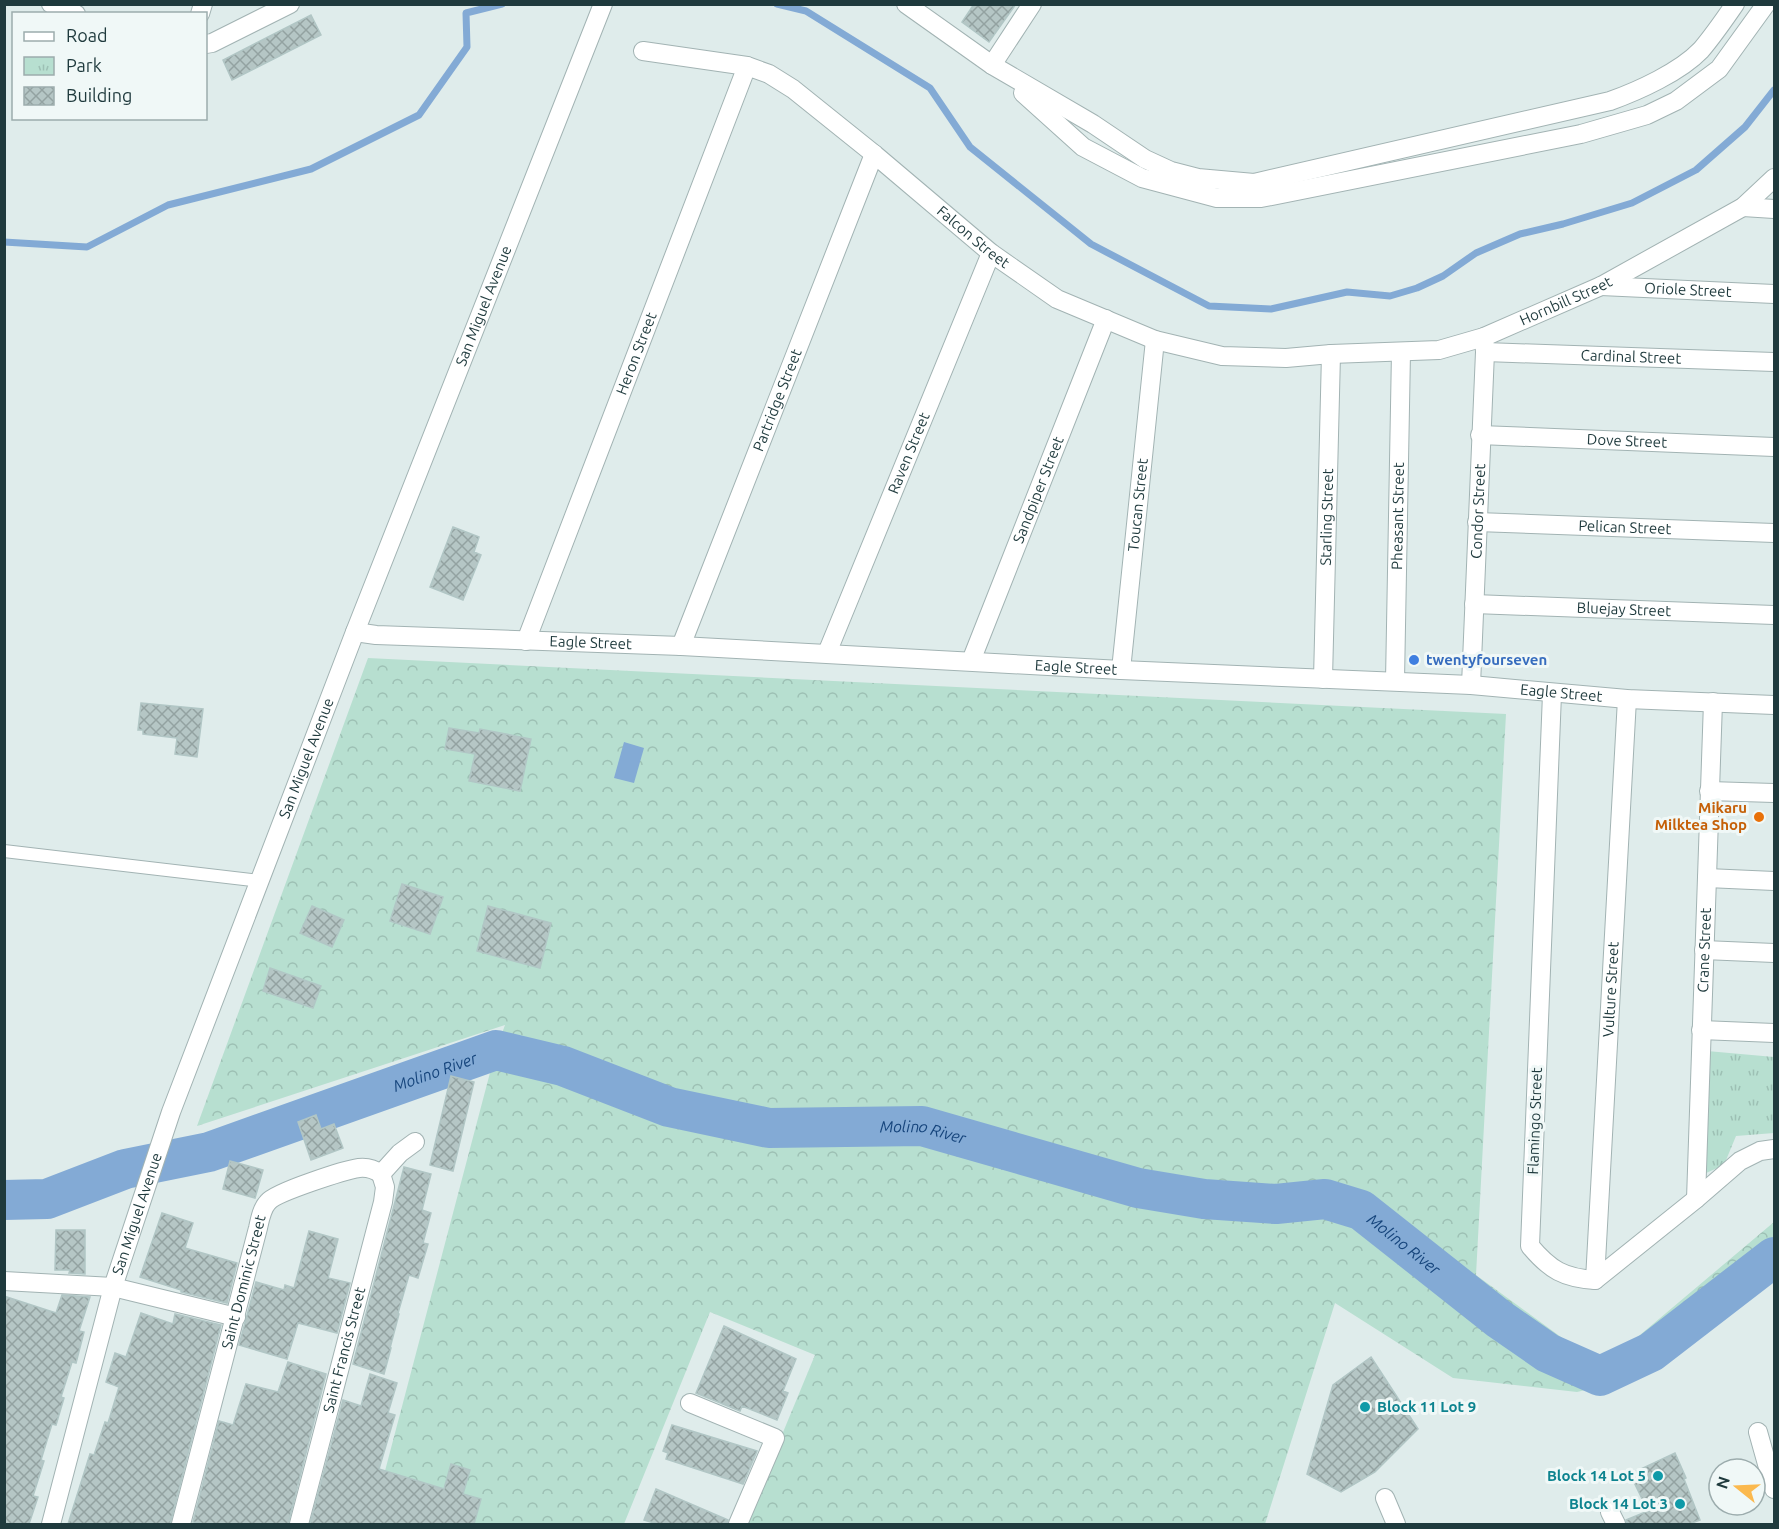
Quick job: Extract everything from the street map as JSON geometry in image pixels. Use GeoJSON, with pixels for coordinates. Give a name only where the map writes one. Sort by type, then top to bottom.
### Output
{"type":"FeatureCollection","features":[{"type":"Feature","properties":{"kind":"street"},"geometry":{"type":"LineString","coordinates":[[51,4],[71,12]]}},
{"type":"Feature","properties":{"kind":"street"},"geometry":{"type":"LineString","coordinates":[[207,44],[290,4]]}},
{"type":"Feature","properties":{"kind":"street","name":"San Miguel Avenue"},"geometry":{"type":"LineString","coordinates":[[51,1524],[112,1287],[171,1112],[355,632],[603,4]]}},
{"type":"Feature","properties":{"kind":"street"},"geometry":{"type":"LineString","coordinates":[[906,4],[992,66],[1083,147],[1142,178],[1217,198],[1261,198],[1581,134],[1647,115],[1676,101],[1719,69],[1766,4]]}},
{"type":"Feature","properties":{"kind":"street"},"geometry":{"type":"LineString","coordinates":[[992,66],[1032,4]]}},
{"type":"Feature","properties":{"kind":"street"},"geometry":{"type":"LineString","coordinates":[[992,66],[1093,124],[1145,159],[1171,171],[1198,178],[1254,183],[1610,101],[1666,76],[1700,52],[1735,4]]}},
{"type":"Feature","properties":{"kind":"street","name":"Falcon Street"},"geometry":{"type":"LineString","coordinates":[[644,51],[747,66],[769,74],[793,89],[874,154],[991,253],[1057,298],[1155,340],[1222,356],[1286,358],[1331,354]]}},
{"type":"Feature","properties":{"kind":"street","name":"Heron Street"},"geometry":{"type":"LineString","coordinates":[[526,641],[747,66]]}},
{"type":"Feature","properties":{"kind":"street","name":"Partridge Street"},"geometry":{"type":"LineString","coordinates":[[681,646],[874,154]]}},
{"type":"Feature","properties":{"kind":"street","name":"Hornbill Street"},"geometry":{"type":"LineString","coordinates":[[1331,354],[1439,350],[1484,344],[1601,286],[1743,207],[1774,178]]}},
{"type":"Feature","properties":{"kind":"street"},"geometry":{"type":"LineString","coordinates":[[1743,207],[1774,209]]}},
{"type":"Feature","properties":{"kind":"street","name":"Raven Street"},"geometry":{"type":"LineString","coordinates":[[827,653],[991,253]]}},
{"type":"Feature","properties":{"kind":"street","name":"Oriole Street"},"geometry":{"type":"LineString","coordinates":[[1601,286],[1774,294]]}},
{"type":"Feature","properties":{"kind":"street","name":"Sandpiper Street"},"geometry":{"type":"LineString","coordinates":[[971,661],[1106,318]]}},
{"type":"Feature","properties":{"kind":"street","name":"Toucan Street"},"geometry":{"type":"LineString","coordinates":[[1121,670],[1155,340]]}},
{"type":"Feature","properties":{"kind":"street","name":"Cardinal Street"},"geometry":{"type":"LineString","coordinates":[[1484,344],[1774,362]]}},
{"type":"Feature","properties":{"kind":"street","name":"Condor Street"},"geometry":{"type":"LineString","coordinates":[[1471,685],[1484,344]]}},
{"type":"Feature","properties":{"kind":"street","name":"Pheasant Street"},"geometry":{"type":"LineString","coordinates":[[1395,681],[1401,352]]}},
{"type":"Feature","properties":{"kind":"street","name":"Starling Street"},"geometry":{"type":"LineString","coordinates":[[1323,679],[1331,354]]}},
{"type":"Feature","properties":{"kind":"street","name":"Dove Street"},"geometry":{"type":"LineString","coordinates":[[1480,435],[1774,447]]}},
{"type":"Feature","properties":{"kind":"street","name":"Pelican Street"},"geometry":{"type":"LineString","coordinates":[[1477,522],[1774,533]]}},
{"type":"Feature","properties":{"kind":"street","name":"Bluejay Street"},"geometry":{"type":"LineString","coordinates":[[1474,604],[1774,615]]}},
{"type":"Feature","properties":{"kind":"street","name":"Eagle Street"},"geometry":{"type":"LineString","coordinates":[[355,632],[376,635],[681,646],[1121,670],[1395,681],[1471,685],[1627,699],[1774,705]]}},
{"type":"Feature","properties":{"kind":"street","name":"Flamingo Street"},"geometry":{"type":"LineString","coordinates":[[1552,694],[1530,1246],[1541,1260],[1572,1279],[1595,1280]]}},
{"type":"Feature","properties":{"kind":"street","name":"Vulture Street"},"geometry":{"type":"LineString","coordinates":[[1595,1280],[1627,699]]}},
{"type":"Feature","properties":{"kind":"street","name":"Crane Street"},"geometry":{"type":"LineString","coordinates":[[1696,1199],[1713,702]]}},
{"type":"Feature","properties":{"kind":"street"},"geometry":{"type":"LineString","coordinates":[[1709,791],[1774,793]]}},
{"type":"Feature","properties":{"kind":"street"},"geometry":{"type":"LineString","coordinates":[[1707,878],[1774,881]]}},
{"type":"Feature","properties":{"kind":"street"},"geometry":{"type":"LineString","coordinates":[[1704,950],[1774,953]]}},
{"type":"Feature","properties":{"kind":"street"},"geometry":{"type":"LineString","coordinates":[[1701,1030],[1774,1033]]}},
{"type":"Feature","properties":{"kind":"street"},"geometry":{"type":"LineString","coordinates":[[381,1174],[400,1153],[415,1142]]}},
{"type":"Feature","properties":{"kind":"street"},"geometry":{"type":"LineString","coordinates":[[1595,1280],[1740,1161],[1760,1151],[1774,1149]]}},
{"type":"Feature","properties":{"kind":"street","name":"Saint Dominic Street"},"geometry":{"type":"LineString","coordinates":[[182,1524],[258,1227],[268,1202],[277,1194],[359,1168],[373,1168],[381,1174]]}},
{"type":"Feature","properties":{"kind":"street","name":"Saint Francis Street"},"geometry":{"type":"LineString","coordinates":[[299,1524],[383,1202],[386,1187],[381,1174]]}},
{"type":"Feature","properties":{"kind":"street"},"geometry":{"type":"LineString","coordinates":[[4,1281],[112,1287],[236,1317]]}},
{"type":"Feature","properties":{"kind":"street"},"geometry":{"type":"LineString","coordinates":[[690,1403],[775,1438],[738,1524]]}},
{"type":"Feature","properties":{"kind":"street"},"geometry":{"type":"LineString","coordinates":[[1758,1432],[1774,1489]]}},
{"type":"Feature","properties":{"kind":"street"},"geometry":{"type":"LineString","coordinates":[[1385,1498],[1396,1524]]}},
{"type":"Feature","properties":{"kind":"lane"},"geometry":{"type":"LineString","coordinates":[[4,851],[260,880]]}},
{"type":"Feature","properties":{"kind":"green space"},"geometry":{"type":"Polygon","coordinates":[[[368,658],[1506,714],[1476,1275],[1602,1367],[1774,1222],[1774,1266],[1708,1322],[1653,1363],[1614,1383],[1577,1392],[1453,1378],[1335,1303],[1265,1524],[745,1524],[815,1355],[710,1312],[624,1524],[371,1524],[496,1050],[505,1025],[197,1126],[368,658]]]}},
{"type":"Feature","properties":{"kind":"green space"},"geometry":{"type":"Polygon","coordinates":[[[1696,1050],[1774,1057],[1774,1133],[1736,1136],[1724,1165],[1695,1178],[1696,1050]]]}},
{"type":"Feature","properties":{"kind":"water"},"geometry":{"type":"Polygon","coordinates":[[[624,742],[644,748],[634,783],[614,778],[624,742]]]}},
{"type":"Feature","properties":{"kind":"building"},"geometry":{"type":"Polygon","coordinates":[[[974,4],[1016,4],[989,42],[962,22],[974,4]]]}},
{"type":"Feature","properties":{"kind":"building"},"geometry":{"type":"Polygon","coordinates":[[[311,15],[321,35],[232,80],[223,60],[311,15]]]}},
{"type":"Feature","properties":{"kind":"building"},"geometry":{"type":"Polygon","coordinates":[[[453,527],[479,537],[474,552],[481,555],[463,600],[430,587],[453,527]]]}},
{"type":"Feature","properties":{"kind":"building"},"geometry":{"type":"Polygon","coordinates":[[[141,703],[203,709],[197,757],[175,754],[177,738],[143,734],[143,730],[138,730],[141,703]]]}},
{"type":"Feature","properties":{"kind":"building"},"geometry":{"type":"Polygon","coordinates":[[[449,728],[479,733],[480,729],[531,739],[520,791],[469,781],[475,754],[445,749],[449,728]]]}},
{"type":"Feature","properties":{"kind":"building"},"geometry":{"type":"Polygon","coordinates":[[[402,884],[443,897],[430,934],[390,921],[402,884]]]}},
{"type":"Feature","properties":{"kind":"building"},"geometry":{"type":"Polygon","coordinates":[[[312,906],[344,920],[332,947],[300,933],[312,906]]]}},
{"type":"Feature","properties":{"kind":"building"},"geometry":{"type":"Polygon","coordinates":[[[488,906],[551,923],[540,968],[477,951],[488,906]]]}},
{"type":"Feature","properties":{"kind":"building"},"geometry":{"type":"Polygon","coordinates":[[[270,968],[321,986],[313,1008],[263,991],[270,968]]]}},
{"type":"Feature","properties":{"kind":"building"},"geometry":{"type":"Polygon","coordinates":[[[451,1076],[474,1082],[453,1171],[430,1165],[451,1076]]]}},
{"type":"Feature","properties":{"kind":"building"},"geometry":{"type":"Polygon","coordinates":[[[316,1115],[321,1129],[334,1124],[343,1148],[311,1160],[298,1122],[316,1115]]]}},
{"type":"Feature","properties":{"kind":"building"},"geometry":{"type":"Polygon","coordinates":[[[230,1161],[263,1170],[255,1198],[223,1189],[230,1161]]]}},
{"type":"Feature","properties":{"kind":"building"},"geometry":{"type":"Polygon","coordinates":[[[404,1167],[431,1174],[422,1210],[431,1213],[423,1243],[428,1244],[418,1278],[409,1275],[384,1374],[353,1364],[404,1167]]]}},
{"type":"Feature","properties":{"kind":"building"},"geometry":{"type":"Polygon","coordinates":[[[162,1213],[193,1223],[185,1248],[237,1263],[227,1303],[181,1292],[181,1290],[140,1277],[162,1213]]]}},
{"type":"Feature","properties":{"kind":"building"},"geometry":{"type":"Polygon","coordinates":[[[56,1230],[85,1230],[85,1274],[69,1273],[70,1270],[55,1270],[56,1230]]]}},
{"type":"Feature","properties":{"kind":"building"},"geometry":{"type":"Polygon","coordinates":[[[309,1231],[338,1239],[328,1278],[350,1283],[337,1333],[298,1323],[287,1359],[239,1345],[256,1282],[284,1290],[285,1285],[294,1288],[309,1231]]]}},
{"type":"Feature","properties":{"kind":"building"},"geometry":{"type":"Polygon","coordinates":[[[62,1295],[90,1297],[79,1331],[84,1332],[76,1363],[72,1362],[61,1397],[64,1398],[56,1425],[52,1424],[41,1460],[44,1461],[33,1496],[38,1497],[29,1524],[4,1524],[4,1296],[56,1313],[62,1295]]]}},
{"type":"Feature","properties":{"kind":"building"},"geometry":{"type":"Polygon","coordinates":[[[141,1313],[173,1324],[175,1314],[221,1325],[170,1524],[68,1524],[90,1454],[94,1455],[105,1422],[108,1423],[119,1387],[106,1382],[115,1353],[126,1357],[141,1313]]]}},
{"type":"Feature","properties":{"kind":"building"},"geometry":{"type":"Polygon","coordinates":[[[724,1326],[796,1359],[783,1391],[788,1393],[777,1420],[742,1406],[740,1411],[696,1393],[724,1326]]]}},
{"type":"Feature","properties":{"kind":"building","name":"Block 11 Lot 9"},"geometry":{"type":"Polygon","coordinates":[[[1371,1357],[1418,1429],[1375,1472],[1341,1492],[1307,1474],[1333,1385],[1371,1357]]]}},
{"type":"Feature","properties":{"kind":"building"},"geometry":{"type":"Polygon","coordinates":[[[288,1362],[326,1374],[288,1524],[193,1522],[219,1421],[233,1425],[246,1384],[278,1392],[288,1362]]]}},
{"type":"Feature","properties":{"kind":"building"},"geometry":{"type":"Polygon","coordinates":[[[370,1374],[397,1383],[388,1413],[395,1415],[379,1469],[444,1489],[451,1464],[470,1470],[463,1494],[481,1499],[474,1524],[310,1524],[343,1400],[361,1406],[370,1374]]]}},
{"type":"Feature","properties":{"kind":"building"},"geometry":{"type":"Polygon","coordinates":[[[672,1425],[757,1451],[743,1484],[666,1459],[668,1453],[663,1451],[672,1425]]]}},
{"type":"Feature","properties":{"kind":"building"},"geometry":{"type":"Polygon","coordinates":[[[1675,1453],[1700,1520],[1689,1524],[1627,1524],[1626,1520],[1648,1511],[1630,1474],[1675,1453]]]}},
{"type":"Feature","properties":{"kind":"building"},"geometry":{"type":"Polygon","coordinates":[[[656,1489],[728,1520],[727,1524],[657,1524],[644,1520],[656,1489]]]}},
{"type":"Feature","properties":{"kind":"waterway"},"geometry":{"type":"LineString","coordinates":[[4,242],[87,247],[168,205],[311,169],[419,115],[467,47],[466,13],[502,4]]}},
{"type":"Feature","properties":{"kind":"waterway"},"geometry":{"type":"LineString","coordinates":[[777,4],[806,11],[930,88],[970,147],[1091,244],[1209,306],[1271,309],[1347,292],[1390,296],[1417,288],[1443,276],[1476,253],[1520,234],[1563,224],[1632,203],[1696,170],[1745,127],[1774,90]]}},
{"type":"Feature","properties":{"kind":"waterway","name":"Molino River"},"geometry":{"type":"LineString","coordinates":[[4,1200],[47,1199],[125,1169],[209,1152],[496,1050],[563,1066],[669,1107],[769,1128],[922,1126],[1138,1188],[1204,1199],[1276,1204],[1325,1199],[1361,1210],[1499,1319],[1548,1353],[1600,1376],[1651,1352],[1774,1257]]}},
{"type":"Feature","properties":{"kind":"place","name":"twentyfourseven"},"geometry":{"type":"Point","coordinates":[1414,660]}},
{"type":"Feature","properties":{"kind":"place","name":"Mikaru Milktea Shop"},"geometry":{"type":"Point","coordinates":[1759,817]}},
{"type":"Feature","properties":{"kind":"place","name":"Block 11 Lot 9"},"geometry":{"type":"Point","coordinates":[1365,1407]}},
{"type":"Feature","properties":{"kind":"place","name":"Block 14 Lot 5"},"geometry":{"type":"Point","coordinates":[1658,1476]}},
{"type":"Feature","properties":{"kind":"place","name":"Block 14 Lot 3"},"geometry":{"type":"Point","coordinates":[1680,1504]}}]}
